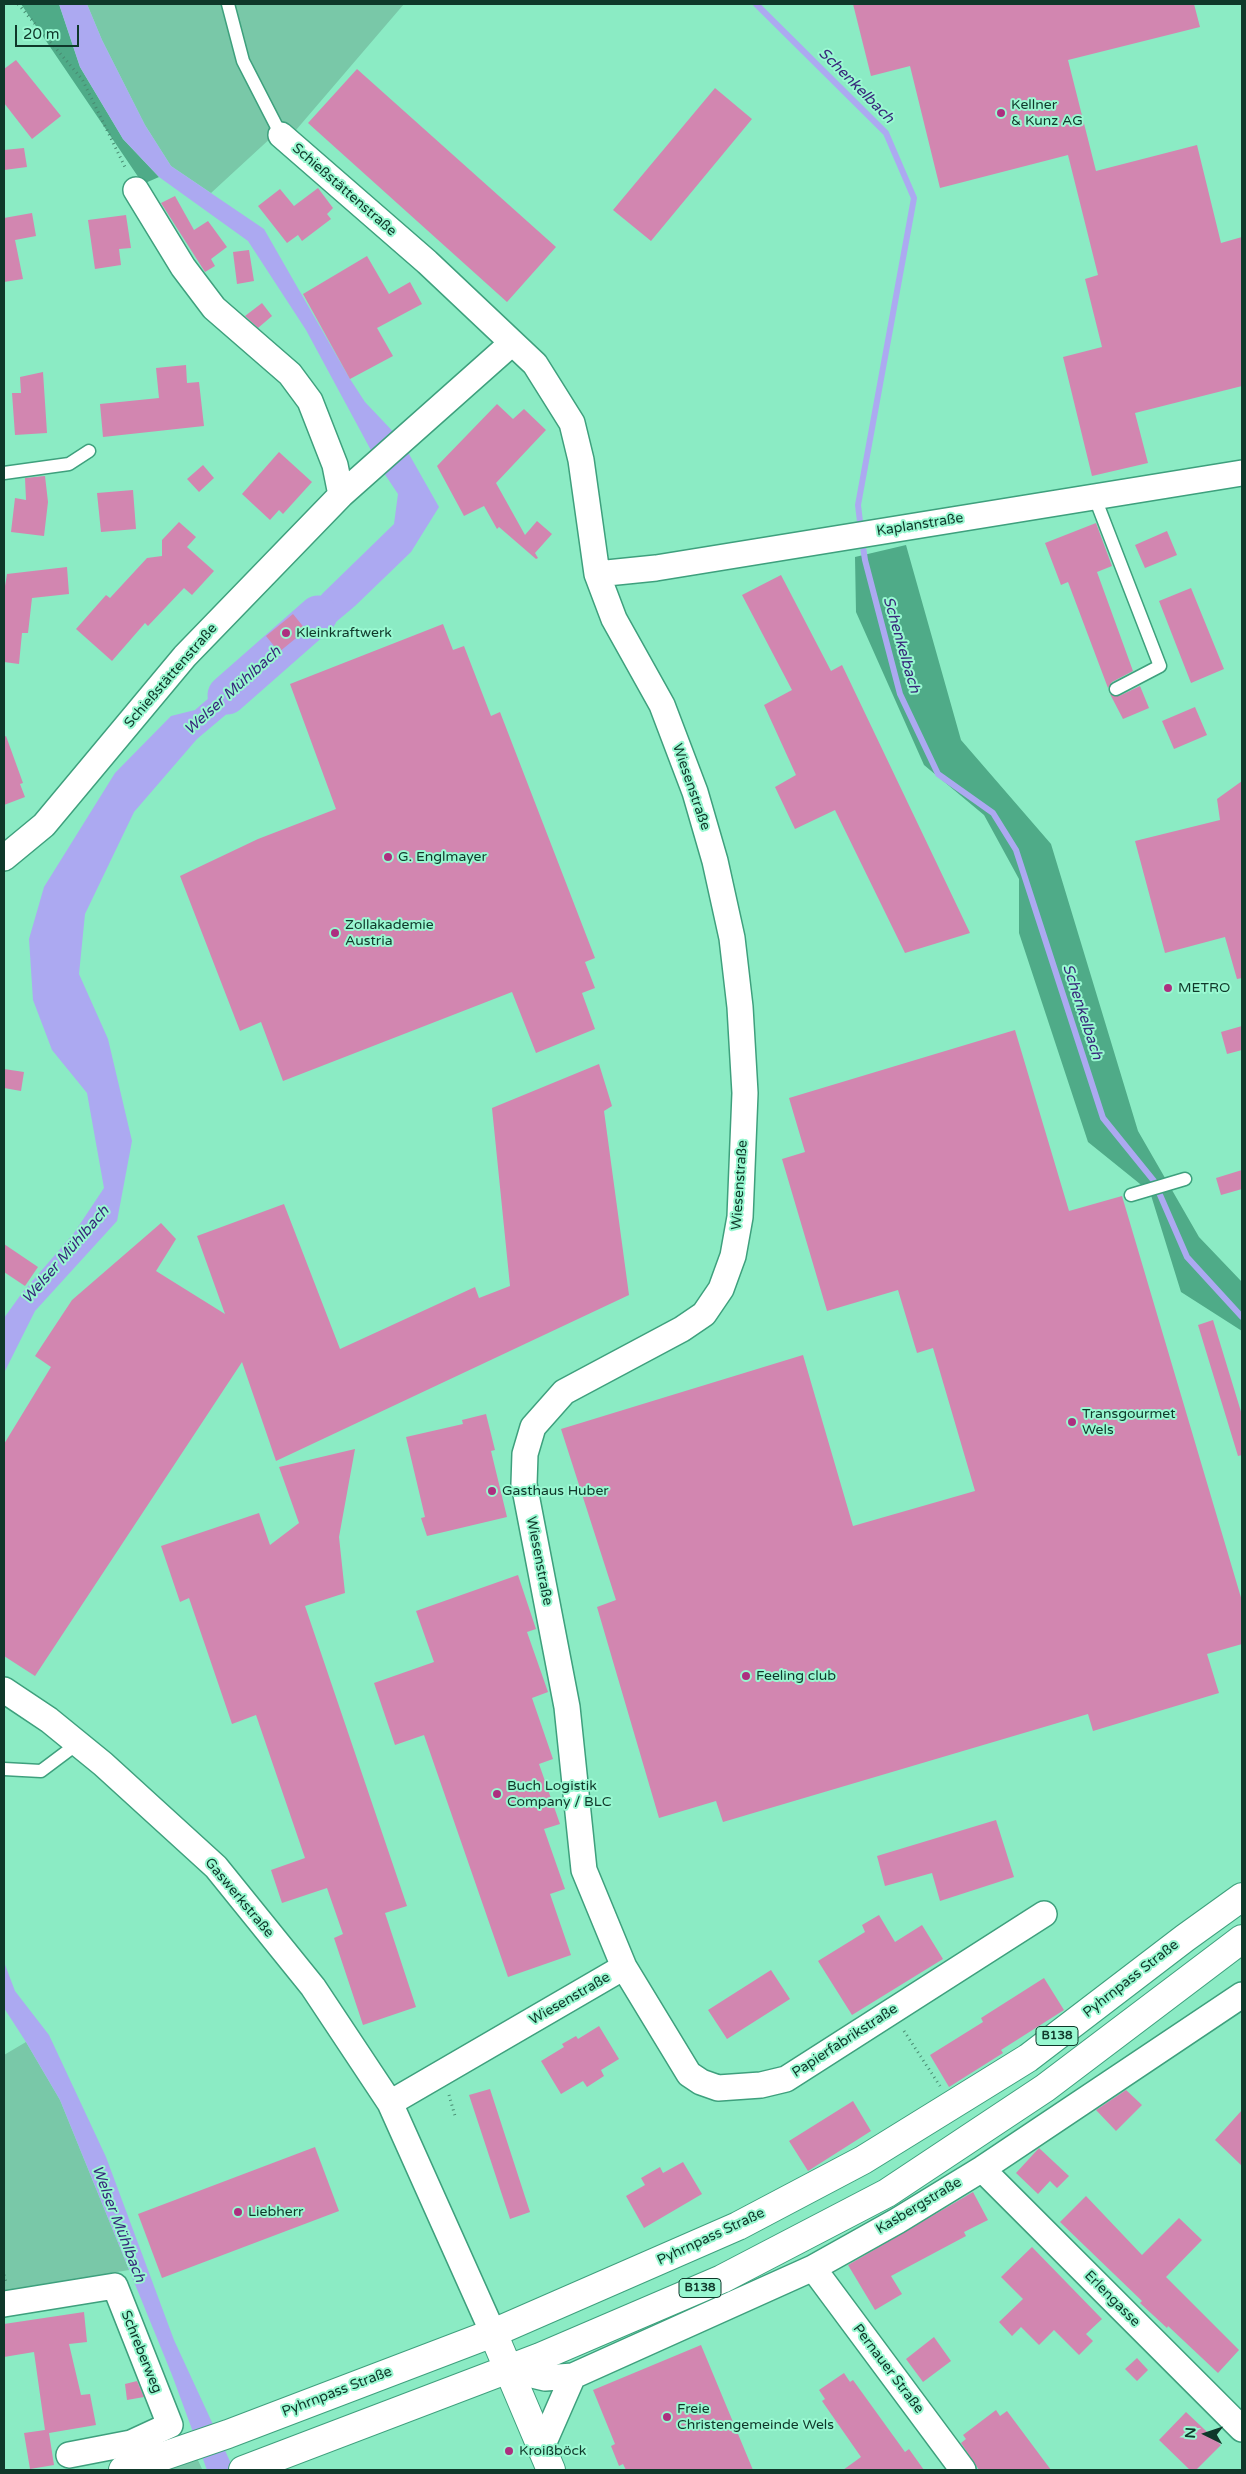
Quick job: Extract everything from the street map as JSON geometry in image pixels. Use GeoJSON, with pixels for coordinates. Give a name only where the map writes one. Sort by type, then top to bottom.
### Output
{"type":"FeatureCollection","features":[{"type":"Feature","properties":{"kind":"main road"},"geometry":{"type":"LineString","coordinates":[[1185,1938],[1242,1883]]}},
{"type":"Feature","properties":{"kind":"main road","name":"Pyhrnpass Straße"},"geometry":{"type":"LineString","coordinates":[[123,2470],[228,2434],[493,2333],[738,2226],[863,2160],[1028,2058],[1185,1938],[1242,1897]]}},
{"type":"Feature","properties":{"kind":"main road","name":"B138"},"geometry":{"type":"LineString","coordinates":[[244,2470],[507,2369],[722,2279],[887,2193],[1045,2088],[1242,1939]]}},
{"type":"Feature","properties":{"kind":"main road"},"geometry":{"type":"LineString","coordinates":[[1213,1960],[1242,1948]]}},
{"type":"Feature","properties":{"kind":"main road"},"geometry":{"type":"LineString","coordinates":[[493,2333],[546,2459]]}},
{"type":"Feature","properties":{"kind":"street","name":"Schießstättenstraße"},"geometry":{"type":"LineString","coordinates":[[281,135],[427,262],[535,364],[572,423],[580,460],[597,574]]}},
{"type":"Feature","properties":{"kind":"street"},"geometry":{"type":"LineString","coordinates":[[136,190],[183,267],[214,308],[290,374],[310,402],[335,465],[341,495]]}},
{"type":"Feature","properties":{"kind":"street","name":"Schießstättenstraße"},"geometry":{"type":"LineString","coordinates":[[4,858],[44,825],[185,656],[341,495],[512,343]]}},
{"type":"Feature","properties":{"kind":"street","name":"Kaplanstraße"},"geometry":{"type":"LineString","coordinates":[[597,574],[656,568],[1242,473]]}},
{"type":"Feature","properties":{"kind":"street","name":"Wiesenstraße"},"geometry":{"type":"LineString","coordinates":[[390,2103],[624,1967],[584,1870],[568,1707],[524,1484],[525,1454],[534,1428],[564,1392],[682,1329],[704,1314],[721,1289],[733,1256],[740,1217],[745,1093],[740,1007],[732,938],[715,861],[695,792],[662,705],[614,619],[597,574]]}},
{"type":"Feature","properties":{"kind":"street","name":"Gaswerkstraße"},"geometry":{"type":"LineString","coordinates":[[4,1690],[48,1720],[77,1744],[216,1867],[313,1987],[390,2103]]}},
{"type":"Feature","properties":{"kind":"street","name":"Papierfabrikstraße"},"geometry":{"type":"LineString","coordinates":[[624,1967],[689,2074],[701,2082],[718,2088],[761,2086],[786,2079],[1044,1914]]}},
{"type":"Feature","properties":{"kind":"street","name":"Kasbergstraße"},"geometry":{"type":"LineString","coordinates":[[507,2369],[545,2378],[573,2376],[813,2268],[982,2169],[1242,1994]]}},
{"type":"Feature","properties":{"kind":"street"},"geometry":{"type":"LineString","coordinates":[[390,2103],[493,2333]]}},
{"type":"Feature","properties":{"kind":"street","name":"Erlengasse"},"geometry":{"type":"LineString","coordinates":[[982,2169],[1242,2429]]}},
{"type":"Feature","properties":{"kind":"street","name":"Pernauer Straße"},"geometry":{"type":"LineString","coordinates":[[813,2268],[963,2470]]}},
{"type":"Feature","properties":{"kind":"street","name":"Schreberweg"},"geometry":{"type":"LineString","coordinates":[[4,2304],[115,2286],[170,2425],[131,2443],[69,2455]]}},
{"type":"Feature","properties":{"kind":"street"},"geometry":{"type":"LineString","coordinates":[[546,2459],[573,2376]]}},
{"type":"Feature","properties":{"kind":"lane","name":"Schießstättenstraße"},"geometry":{"type":"LineString","coordinates":[[228,4],[243,61],[281,135]]}},
{"type":"Feature","properties":{"kind":"lane"},"geometry":{"type":"LineString","coordinates":[[4,473],[69,464],[89,451]]}},
{"type":"Feature","properties":{"kind":"lane"},"geometry":{"type":"LineString","coordinates":[[1095,498],[1160,666],[1116,689]]}},
{"type":"Feature","properties":{"kind":"lane"},"geometry":{"type":"LineString","coordinates":[[1131,1195],[1185,1179]]}},
{"type":"Feature","properties":{"kind":"lane"},"geometry":{"type":"LineString","coordinates":[[4,1769],[41,1771],[77,1744]]}},
{"type":"Feature","properties":{"kind":"path"},"geometry":{"type":"LineString","coordinates":[[18,4],[82,79],[136,190]]}},
{"type":"Feature","properties":{"kind":"path"},"geometry":{"type":"LineString","coordinates":[[892,2011],[942,2090]]}},
{"type":"Feature","properties":{"kind":"green space"},"geometry":{"type":"Polygon","coordinates":[[[21,4],[59,4],[80,67],[123,139],[159,177],[143,184],[21,4]]]}},
{"type":"Feature","properties":{"kind":"green space"},"geometry":{"type":"Polygon","coordinates":[[[87,4],[404,4],[290,137],[274,135],[211,193],[171,166],[145,125],[102,40],[87,4]]]}},
{"type":"Feature","properties":{"kind":"green space"},"geometry":{"type":"Polygon","coordinates":[[[906,545],[961,740],[1051,844],[1138,1131],[1199,1237],[1242,1282],[1242,1331],[1181,1292],[1150,1192],[1088,1142],[1019,933],[1019,879],[984,815],[924,765],[856,612],[855,557],[906,545]]]}},
{"type":"Feature","properties":{"kind":"green space"},"geometry":{"type":"Polygon","coordinates":[[[26,2042],[60,2100],[129,2270],[4,2291],[4,2055],[26,2042]]]}},
{"type":"Feature","properties":{"kind":"green space"},"geometry":{"type":"Polygon","coordinates":[[[197,2458],[202,2469],[163,2470],[197,2458]]]}},
{"type":"Feature","properties":{"kind":"water"},"geometry":{"type":"Polygon","coordinates":[[[59,4],[87,4],[102,40],[145,125],[171,166],[264,229],[350,379],[365,402],[401,440],[439,507],[411,552],[355,606],[197,739],[134,812],[85,914],[79,974],[108,1039],[132,1141],[117,1221],[35,1311],[4,1373],[4,1318],[22,1293],[74,1233],[104,1188],[87,1093],[52,1050],[33,1000],[29,939],[44,887],[115,773],[171,716],[195,710],[261,653],[267,660],[304,627],[304,615],[323,593],[394,524],[398,494],[380,467],[306,330],[248,241],[159,177],[123,139],[80,67],[59,4]]]}},
{"type":"Feature","properties":{"kind":"water"},"geometry":{"type":"Polygon","coordinates":[[[4,1962],[15,1991],[49,2035],[106,2157],[174,2340],[234,2470],[207,2470],[172,2375],[60,2100],[4,2008],[4,1962]]]}},
{"type":"Feature","properties":{"kind":"building"},"geometry":{"type":"Polygon","coordinates":[[[853,4],[1194,4],[1200,27],[1068,60],[1096,171],[1197,145],[1221,243],[1242,237],[1242,386],[1135,413],[1148,463],[1092,476],[1063,357],[1102,347],[1085,279],[1098,275],[1068,155],[940,188],[910,66],[871,76],[853,4]]]}},
{"type":"Feature","properties":{"kind":"building"},"geometry":{"type":"Polygon","coordinates":[[[16,60],[61,116],[32,139],[4,103],[4,69],[16,60]]]}},
{"type":"Feature","properties":{"kind":"building"},"geometry":{"type":"Polygon","coordinates":[[[357,69],[556,247],[507,302],[308,123],[357,69]]]}},
{"type":"Feature","properties":{"kind":"building"},"geometry":{"type":"Polygon","coordinates":[[[715,88],[752,119],[651,241],[613,210],[715,88]]]}},
{"type":"Feature","properties":{"kind":"building"},"geometry":{"type":"Polygon","coordinates":[[[24,148],[27,167],[4,170],[4,150],[24,148]]]}},
{"type":"Feature","properties":{"kind":"building"},"geometry":{"type":"Polygon","coordinates":[[[318,188],[333,208],[327,214],[331,219],[302,241],[298,235],[287,243],[258,206],[280,189],[294,206],[318,188]]]}},
{"type":"Feature","properties":{"kind":"building"},"geometry":{"type":"Polygon","coordinates":[[[175,196],[194,230],[208,221],[227,247],[211,259],[215,266],[205,272],[161,203],[175,196]]]}},
{"type":"Feature","properties":{"kind":"building"},"geometry":{"type":"Polygon","coordinates":[[[32,213],[36,236],[15,240],[23,279],[4,282],[4,218],[32,213]]]}},
{"type":"Feature","properties":{"kind":"building"},"geometry":{"type":"Polygon","coordinates":[[[126,215],[131,248],[119,249],[121,265],[95,269],[88,220],[126,215]]]}},
{"type":"Feature","properties":{"kind":"building"},"geometry":{"type":"Polygon","coordinates":[[[249,250],[254,281],[237,284],[233,252],[249,250]]]}},
{"type":"Feature","properties":{"kind":"building"},"geometry":{"type":"Polygon","coordinates":[[[367,256],[389,294],[410,282],[422,304],[377,328],[393,356],[350,379],[303,294],[367,256]]]}},
{"type":"Feature","properties":{"kind":"building"},"geometry":{"type":"Polygon","coordinates":[[[262,303],[272,316],[258,328],[245,316],[262,303]]]}},
{"type":"Feature","properties":{"kind":"building"},"geometry":{"type":"Polygon","coordinates":[[[186,365],[187,383],[199,382],[204,426],[103,437],[100,404],[159,398],[156,368],[186,365]]]}},
{"type":"Feature","properties":{"kind":"building"},"geometry":{"type":"Polygon","coordinates":[[[43,372],[47,433],[15,435],[12,393],[21,393],[20,377],[43,372]]]}},
{"type":"Feature","properties":{"kind":"building"},"geometry":{"type":"Polygon","coordinates":[[[497,404],[513,419],[524,409],[546,430],[496,483],[525,535],[537,521],[552,534],[535,553],[538,558],[536,559],[499,527],[497,529],[484,506],[464,516],[437,466],[497,404]]]}},
{"type":"Feature","properties":{"kind":"building"},"geometry":{"type":"Polygon","coordinates":[[[279,452],[312,482],[283,514],[279,510],[270,520],[242,494],[279,452]]]}},
{"type":"Feature","properties":{"kind":"building"},"geometry":{"type":"Polygon","coordinates":[[[203,465],[214,478],[199,492],[187,479],[203,465]]]}},
{"type":"Feature","properties":{"kind":"building"},"geometry":{"type":"Polygon","coordinates":[[[45,476],[48,502],[44,536],[11,532],[15,498],[26,500],[25,478],[45,476]]]}},
{"type":"Feature","properties":{"kind":"building"},"geometry":{"type":"Polygon","coordinates":[[[133,490],[136,529],[101,532],[97,493],[133,490]]]}},
{"type":"Feature","properties":{"kind":"building"},"geometry":{"type":"Polygon","coordinates":[[[179,522],[196,537],[187,547],[214,571],[192,595],[184,588],[148,626],[145,623],[112,661],[76,629],[106,595],[110,598],[147,558],[162,556],[162,540],[179,522]]]}},
{"type":"Feature","properties":{"kind":"building"},"geometry":{"type":"Polygon","coordinates":[[[1096,523],[1112,566],[1097,572],[1133,671],[1112,682],[1108,688],[1068,582],[1061,585],[1045,543],[1096,523]]]}},
{"type":"Feature","properties":{"kind":"building"},"geometry":{"type":"Polygon","coordinates":[[[1167,531],[1177,555],[1145,568],[1135,545],[1167,531]]]}},
{"type":"Feature","properties":{"kind":"building"},"geometry":{"type":"Polygon","coordinates":[[[67,567],[69,594],[32,598],[28,633],[22,633],[19,664],[4,662],[4,592],[7,574],[67,567]]]}},
{"type":"Feature","properties":{"kind":"building"},"geometry":{"type":"Polygon","coordinates":[[[781,575],[831,671],[842,665],[970,933],[905,953],[835,810],[795,829],[775,787],[796,775],[764,705],[792,690],[742,595],[781,575]]]}},
{"type":"Feature","properties":{"kind":"building"},"geometry":{"type":"Polygon","coordinates":[[[1191,588],[1224,669],[1191,683],[1159,601],[1191,588]]]}},
{"type":"Feature","properties":{"kind":"building","name":"Kleinkraftwerk"},"geometry":{"type":"Polygon","coordinates":[[[293,614],[306,630],[279,652],[266,636],[293,614]]]}},
{"type":"Feature","properties":{"kind":"building","name":"G. Englmayer"},"geometry":{"type":"Polygon","coordinates":[[[443,624],[453,650],[464,646],[491,716],[500,712],[595,958],[585,962],[595,988],[582,993],[595,1029],[536,1053],[512,992],[283,1081],[261,1022],[240,1031],[180,876],[258,839],[336,809],[290,684],[443,624]]]}},
{"type":"Feature","properties":{"kind":"building"},"geometry":{"type":"Polygon","coordinates":[[[1140,686],[1149,708],[1123,719],[1110,694],[1119,696],[1140,686]]]}},
{"type":"Feature","properties":{"kind":"building"},"geometry":{"type":"Polygon","coordinates":[[[1195,707],[1207,735],[1174,749],[1162,721],[1195,707]]]}},
{"type":"Feature","properties":{"kind":"building"},"geometry":{"type":"Polygon","coordinates":[[[6,736],[23,783],[20,784],[25,797],[4,805],[4,737],[6,736]]]}},
{"type":"Feature","properties":{"kind":"building"},"geometry":{"type":"Polygon","coordinates":[[[1242,781],[1242,978],[1237,979],[1225,937],[1165,953],[1135,841],[1220,820],[1217,799],[1242,781]]]}},
{"type":"Feature","properties":{"kind":"building"},"geometry":{"type":"Polygon","coordinates":[[[1242,1026],[1242,1050],[1227,1054],[1221,1032],[1242,1026]]]}},
{"type":"Feature","properties":{"kind":"building","name":"Transgourmet Wels"},"geometry":{"type":"Polygon","coordinates":[[[1015,1030],[1069,1211],[1122,1196],[1242,1601],[1242,1644],[1207,1654],[1219,1693],[1093,1731],[1088,1714],[723,1822],[716,1801],[659,1818],[597,1607],[616,1600],[561,1429],[803,1355],[853,1526],[975,1491],[933,1348],[917,1353],[898,1290],[827,1311],[782,1159],[805,1152],[789,1098],[1015,1030]]]}},
{"type":"Feature","properties":{"kind":"building"},"geometry":{"type":"Polygon","coordinates":[[[599,1064],[612,1106],[604,1111],[629,1295],[276,1461],[242,1362],[35,1676],[4,1656],[4,1444],[51,1367],[35,1356],[72,1300],[161,1223],[176,1239],[156,1271],[225,1314],[197,1236],[284,1204],[340,1349],[475,1287],[479,1298],[510,1286],[492,1108],[599,1064]]]}},
{"type":"Feature","properties":{"kind":"building"},"geometry":{"type":"Polygon","coordinates":[[[4,1069],[24,1072],[21,1091],[4,1088],[4,1069]]]}},
{"type":"Feature","properties":{"kind":"building"},"geometry":{"type":"Polygon","coordinates":[[[1242,1170],[1242,1189],[1221,1195],[1216,1178],[1242,1170]]]}},
{"type":"Feature","properties":{"kind":"building"},"geometry":{"type":"Polygon","coordinates":[[[4,1244],[38,1267],[25,1286],[4,1272],[4,1244]]]}},
{"type":"Feature","properties":{"kind":"building"},"geometry":{"type":"Polygon","coordinates":[[[1213,1320],[1242,1415],[1242,1455],[1238,1456],[1198,1325],[1213,1320]]]}},
{"type":"Feature","properties":{"kind":"building"},"geometry":{"type":"Polygon","coordinates":[[[486,1414],[495,1450],[491,1451],[507,1517],[427,1536],[421,1518],[425,1517],[406,1437],[463,1424],[462,1420],[486,1414]]]}},
{"type":"Feature","properties":{"kind":"building"},"geometry":{"type":"Polygon","coordinates":[[[355,1449],[339,1537],[345,1593],[305,1606],[407,1906],[385,1913],[416,2007],[363,2025],[334,1938],[343,1934],[327,1888],[282,1903],[271,1870],[305,1858],[256,1715],[232,1724],[189,1598],[180,1602],[161,1546],[259,1513],[270,1545],[299,1523],[279,1467],[355,1449]]]}},
{"type":"Feature","properties":{"kind":"building","name":"Buch Logistik Company / BLC"},"geometry":{"type":"Polygon","coordinates":[[[518,1575],[536,1629],[527,1632],[548,1692],[532,1698],[553,1759],[539,1764],[560,1824],[544,1829],[565,1889],[550,1894],[571,1955],[508,1977],[424,1735],[395,1745],[374,1683],[434,1662],[416,1611],[518,1575]]]}},
{"type":"Feature","properties":{"kind":"building"},"geometry":{"type":"Polygon","coordinates":[[[996,1820],[1014,1877],[940,1901],[932,1873],[885,1886],[877,1856],[996,1820]]]}},
{"type":"Feature","properties":{"kind":"building"},"geometry":{"type":"Polygon","coordinates":[[[879,1915],[895,1942],[922,1925],[943,1959],[852,2015],[818,1961],[865,1932],[862,1925],[879,1915]]]}},
{"type":"Feature","properties":{"kind":"building"},"geometry":{"type":"Polygon","coordinates":[[[771,1970],[790,1999],[727,2039],[708,2010],[771,1970]]]}},
{"type":"Feature","properties":{"kind":"building"},"geometry":{"type":"Polygon","coordinates":[[[1044,1978],[1064,2010],[1001,2050],[1003,2053],[949,2087],[930,2055],[983,2022],[981,2018],[1044,1978]]]}},
{"type":"Feature","properties":{"kind":"building"},"geometry":{"type":"Polygon","coordinates":[[[599,2026],[619,2059],[601,2070],[604,2076],[587,2087],[583,2081],[561,2094],[541,2061],[564,2047],[562,2044],[576,2036],[578,2039],[599,2026]]]}},
{"type":"Feature","properties":{"kind":"building"},"geometry":{"type":"Polygon","coordinates":[[[490,2089],[530,2212],[510,2219],[469,2095],[490,2089]]]}},
{"type":"Feature","properties":{"kind":"building"},"geometry":{"type":"Polygon","coordinates":[[[1126,2090],[1142,2105],[1116,2131],[1096,2110],[1126,2090]]]}},
{"type":"Feature","properties":{"kind":"building"},"geometry":{"type":"Polygon","coordinates":[[[853,2101],[871,2131],[808,2171],[789,2141],[853,2101]]]}},
{"type":"Feature","properties":{"kind":"building"},"geometry":{"type":"Polygon","coordinates":[[[1242,2110],[1242,2166],[1215,2140],[1242,2110]]]}},
{"type":"Feature","properties":{"kind":"building","name":"Liebherr"},"geometry":{"type":"Polygon","coordinates":[[[315,2147],[339,2211],[162,2278],[138,2214],[315,2147]]]}},
{"type":"Feature","properties":{"kind":"building"},"geometry":{"type":"Polygon","coordinates":[[[1039,2148],[1069,2176],[1057,2188],[1050,2181],[1038,2194],[1016,2173],[1039,2148]]]}},
{"type":"Feature","properties":{"kind":"building"},"geometry":{"type":"Polygon","coordinates":[[[683,2162],[702,2194],[644,2228],[626,2196],[645,2185],[641,2178],[660,2167],[663,2173],[683,2162]]]}},
{"type":"Feature","properties":{"kind":"building"},"geometry":{"type":"Polygon","coordinates":[[[973,2192],[988,2220],[964,2232],[966,2236],[891,2276],[902,2294],[875,2310],[848,2265],[973,2192]]]}},
{"type":"Feature","properties":{"kind":"building"},"geometry":{"type":"Polygon","coordinates":[[[1086,2196],[1142,2255],[1179,2218],[1202,2240],[1166,2277],[1239,2350],[1218,2373],[1168,2326],[1167,2328],[1140,2303],[1142,2301],[1060,2222],[1086,2196]]]}},
{"type":"Feature","properties":{"kind":"building"},"geometry":{"type":"Polygon","coordinates":[[[1032,2247],[1102,2319],[1086,2334],[1093,2341],[1079,2355],[1054,2330],[1039,2345],[1021,2327],[1012,2336],[999,2322],[1023,2299],[1001,2277],[1032,2247]]]}},
{"type":"Feature","properties":{"kind":"building"},"geometry":{"type":"Polygon","coordinates":[[[84,2312],[87,2342],[69,2344],[81,2395],[90,2394],[96,2425],[49,2433],[54,2465],[30,2469],[24,2433],[45,2430],[34,2352],[4,2357],[4,2324],[84,2312]]]}},
{"type":"Feature","properties":{"kind":"building"},"geometry":{"type":"Polygon","coordinates":[[[934,2337],[951,2361],[923,2382],[906,2359],[934,2337]]]}},
{"type":"Feature","properties":{"kind":"building","name":"Freie Christengemeinde Wels"},"geometry":{"type":"Polygon","coordinates":[[[701,2345],[753,2470],[626,2470],[623,2464],[619,2466],[611,2446],[615,2444],[593,2390],[701,2345]]]}},
{"type":"Feature","properties":{"kind":"building"},"geometry":{"type":"Polygon","coordinates":[[[1137,2358],[1148,2370],[1137,2381],[1125,2369],[1137,2358]]]}},
{"type":"Feature","properties":{"kind":"building"},"geometry":{"type":"Polygon","coordinates":[[[844,2373],[850,2382],[853,2380],[905,2452],[909,2449],[924,2470],[843,2470],[861,2457],[822,2401],[825,2399],[819,2390],[844,2373]]]}},
{"type":"Feature","properties":{"kind":"building"},"geometry":{"type":"Polygon","coordinates":[[[137,2381],[144,2397],[127,2400],[125,2384],[137,2381]]]}},
{"type":"Feature","properties":{"kind":"building"},"geometry":{"type":"Polygon","coordinates":[[[996,2410],[1000,2416],[1007,2411],[1051,2470],[979,2470],[961,2443],[966,2439],[963,2435],[996,2410]]]}},
{"type":"Feature","properties":{"kind":"building"},"geometry":{"type":"Polygon","coordinates":[[[1186,2412],[1221,2445],[1196,2470],[1190,2470],[1159,2440],[1186,2412]]]}},
{"type":"Feature","properties":{"kind":"waterway","name":"Schenkelbach"},"geometry":{"type":"LineString","coordinates":[[756,4],[886,133],[914,198],[858,505],[861,530]]}},
{"type":"Feature","properties":{"kind":"waterway","name":"Schenkelbach"},"geometry":{"type":"LineString","coordinates":[[862,540],[865,560],[900,694],[938,774],[993,813],[1016,850],[1103,1118],[1154,1181],[1187,1257],[1242,1317]]}},
{"type":"Feature","properties":{"kind":"waterway","name":"Welser Mühlbach"},"geometry":{"type":"LineString","coordinates":[[227,695],[318,615]]}},
{"type":"Feature","properties":{"kind":"place","name":"Kellner & Kunz AG"},"geometry":{"type":"Point","coordinates":[1001,113]}},
{"type":"Feature","properties":{"kind":"place","name":"Kleinkraftwerk"},"geometry":{"type":"Point","coordinates":[286,633]}},
{"type":"Feature","properties":{"kind":"place","name":"G. Englmayer"},"geometry":{"type":"Point","coordinates":[388,857]}},
{"type":"Feature","properties":{"kind":"place","name":"Zollakademie Austria"},"geometry":{"type":"Point","coordinates":[335,933]}},
{"type":"Feature","properties":{"kind":"place","name":"METRO"},"geometry":{"type":"Point","coordinates":[1168,988]}},
{"type":"Feature","properties":{"kind":"place","name":"Transgourmet Wels"},"geometry":{"type":"Point","coordinates":[1072,1422]}},
{"type":"Feature","properties":{"kind":"place","name":"Gasthaus Huber"},"geometry":{"type":"Point","coordinates":[492,1491]}},
{"type":"Feature","properties":{"kind":"place","name":"Feeling club"},"geometry":{"type":"Point","coordinates":[746,1676]}},
{"type":"Feature","properties":{"kind":"place","name":"Buch Logistik Company / BLC"},"geometry":{"type":"Point","coordinates":[497,1794]}},
{"type":"Feature","properties":{"kind":"place","name":"Liebherr"},"geometry":{"type":"Point","coordinates":[238,2212]}},
{"type":"Feature","properties":{"kind":"place","name":"Freie Christengemeinde Wels"},"geometry":{"type":"Point","coordinates":[667,2417]}},
{"type":"Feature","properties":{"kind":"place","name":"Kroißböck"},"geometry":{"type":"Point","coordinates":[509,2451]}}]}
